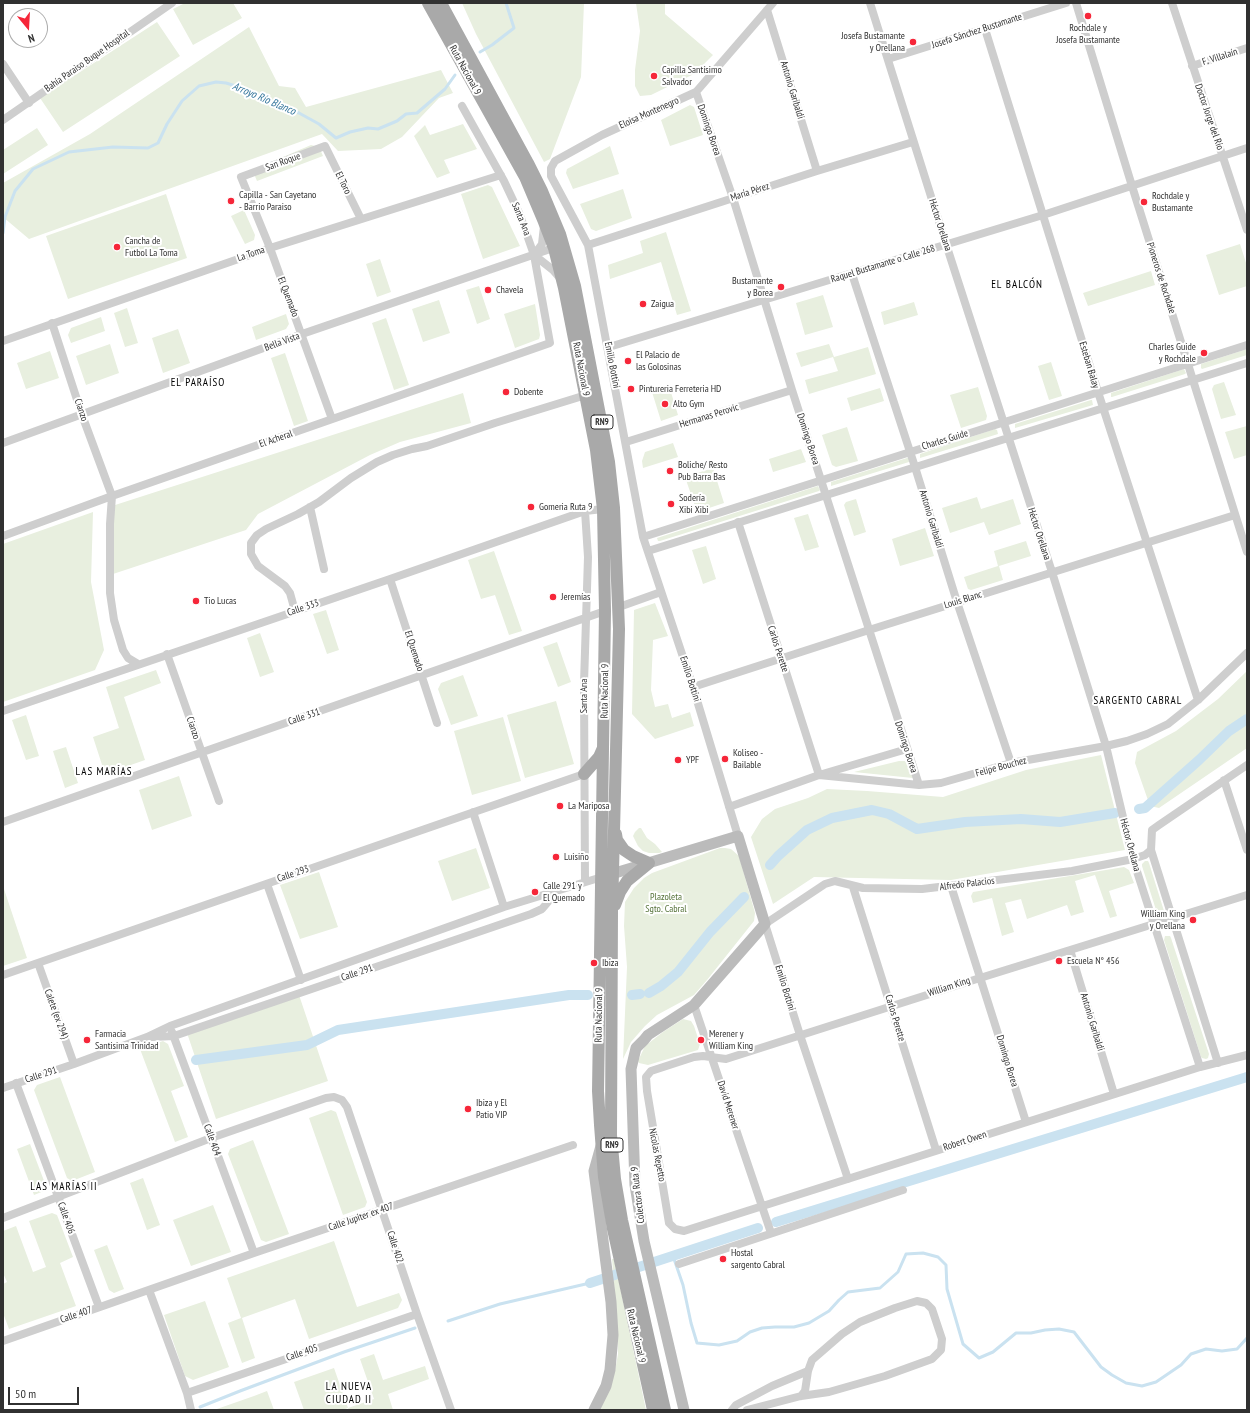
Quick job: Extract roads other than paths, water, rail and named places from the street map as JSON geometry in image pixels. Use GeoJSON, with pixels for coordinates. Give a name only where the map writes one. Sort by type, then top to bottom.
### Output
{"type":"FeatureCollection","features":[{"type":"Feature","properties":{"kind":"main road","name":"Ruta Nacional 9"},"geometry":{"type":"LineString","coordinates":[[428,3],[525,177],[544,222],[558,246],[575,286],[611,474],[619,608],[615,831],[607,875],[612,912],[611,1135],[615,1179],[624,1232],[665,1410]]}},
{"type":"Feature","properties":{"kind":"main road","name":"Ruta Nacional 9"},"geometry":{"type":"LineString","coordinates":[[442,3],[528,163],[551,212],[563,282],[596,450],[603,509],[605,611],[604,747],[607,875],[598,1091],[601,1146],[616,1248],[653,1410]]}},
{"type":"Feature","properties":{"kind":"main road"},"geometry":{"type":"LineString","coordinates":[[584,774],[599,757],[604,747]]}},
{"type":"Feature","properties":{"kind":"main road"},"geometry":{"type":"LineString","coordinates":[[612,912],[620,892],[627,881],[649,863],[624,850],[617,840],[615,831]]}},
{"type":"Feature","properties":{"kind":"street","name":"Bahía Paraiso Buque Hospital"},"geometry":{"type":"LineString","coordinates":[[3,120],[29,103],[161,6],[172,3]]}},
{"type":"Feature","properties":{"kind":"street","name":"Eloisa Montenegro"},"geometry":{"type":"LineString","coordinates":[[551,176],[551,168],[555,161],[561,157],[602,135],[696,92],[774,3]]}},
{"type":"Feature","properties":{"kind":"street","name":"Héctor Orellana"},"geometry":{"type":"LineString","coordinates":[[870,3],[913,142],[1052,572],[1106,746],[1133,859],[1200,1067]]}},
{"type":"Feature","properties":{"kind":"street","name":"Josefa Sánchez Bustamante"},"geometry":{"type":"LineString","coordinates":[[888,59],[1066,3]]}},
{"type":"Feature","properties":{"kind":"street","name":"Pioneros de Rochdale"},"geometry":{"type":"LineString","coordinates":[[1076,3],[1247,552]]}},
{"type":"Feature","properties":{"kind":"street","name":"Doctor Jorge del Río"},"geometry":{"type":"LineString","coordinates":[[1172,3],[1247,230]]}},
{"type":"Feature","properties":{"kind":"street","name":"Antonio Garibaldi"},"geometry":{"type":"LineString","coordinates":[[767,10],[817,171]]}},
{"type":"Feature","properties":{"kind":"street","name":"Esteban Balay"},"geometry":{"type":"LineString","coordinates":[[985,29],[1098,392],[1198,700]]}},
{"type":"Feature","properties":{"kind":"street","name":"F. Villalaín"},"geometry":{"type":"LineString","coordinates":[[1192,66],[1247,48]]}},
{"type":"Feature","properties":{"kind":"street"},"geometry":{"type":"LineString","coordinates":[[3,64],[29,103]]}},
{"type":"Feature","properties":{"kind":"street","name":"Domingo Borea"},"geometry":{"type":"LineString","coordinates":[[696,92],[733,198],[792,390],[919,785]]}},
{"type":"Feature","properties":{"kind":"street","name":"Santa Ana"},"geometry":{"type":"LineString","coordinates":[[462,106],[501,175],[520,215],[534,255],[550,343]]}},
{"type":"Feature","properties":{"kind":"street","name":"María Pérez"},"geometry":{"type":"LineString","coordinates":[[588,245],[817,171],[913,142]]}},
{"type":"Feature","properties":{"kind":"street","name":"San Roque"},"geometry":{"type":"LineString","coordinates":[[241,177],[325,146]]}},
{"type":"Feature","properties":{"kind":"street","name":"El Toro"},"geometry":{"type":"LineString","coordinates":[[325,146],[361,219]]}},
{"type":"Feature","properties":{"kind":"street","name":"Raquel Bustamante o Calle 268"},"geometry":{"type":"LineString","coordinates":[[608,347],[1043,215],[1247,148]]}},
{"type":"Feature","properties":{"kind":"street","name":"La Toma"},"geometry":{"type":"LineString","coordinates":[[3,341],[270,248],[501,175]]}},
{"type":"Feature","properties":{"kind":"street","name":"Emilio Bottini"},"geometry":{"type":"LineString","coordinates":[[551,176],[588,245],[644,537],[693,687],[800,1035],[848,1178]]}},
{"type":"Feature","properties":{"kind":"street","name":"El Quemado"},"geometry":{"type":"LineString","coordinates":[[241,177],[270,248],[332,419]]}},
{"type":"Feature","properties":{"kind":"street"},"geometry":{"type":"LineString","coordinates":[[544,222],[544,236],[542,244],[534,255],[553,270],[563,282]]}},
{"type":"Feature","properties":{"kind":"street","name":"Bella Vista"},"geometry":{"type":"LineString","coordinates":[[3,443],[302,334],[558,246]]}},
{"type":"Feature","properties":{"kind":"street","name":"Antonio Garibaldi"},"geometry":{"type":"LineString","coordinates":[[852,274],[957,602],[1011,763]]}},
{"type":"Feature","properties":{"kind":"street","name":"Cianzo"},"geometry":{"type":"LineString","coordinates":[[52,323],[82,415],[112,496]]}},
{"type":"Feature","properties":{"kind":"street","name":"El Acheral"},"geometry":{"type":"LineString","coordinates":[[3,536],[112,496],[550,343]]}},
{"type":"Feature","properties":{"kind":"street","name":"Charles Guide"},"geometry":{"type":"LineString","coordinates":[[644,537],[909,451],[1003,423],[1247,345]]}},
{"type":"Feature","properties":{"kind":"street","name":"Charles Guide"},"geometry":{"type":"LineString","coordinates":[[648,551],[1247,363]]}},
{"type":"Feature","properties":{"kind":"street","name":"Hermanas Perovic"},"geometry":{"type":"LineString","coordinates":[[626,442],[792,390]]}},
{"type":"Feature","properties":{"kind":"street"},"geometry":{"type":"LineString","coordinates":[[295,611],[290,593],[286,586],[258,566],[252,554],[251,544],[257,535],[310,507],[377,462],[393,455],[427,446],[586,395]]}},
{"type":"Feature","properties":{"kind":"street"},"geometry":{"type":"LineString","coordinates":[[112,496],[110,524],[110,593],[114,620],[123,650],[128,658],[138,664]]}},
{"type":"Feature","properties":{"kind":"street"},"geometry":{"type":"LineString","coordinates":[[310,507],[324,569]]}},
{"type":"Feature","properties":{"kind":"street","name":"Calle 333"},"geometry":{"type":"LineString","coordinates":[[3,711],[585,511],[603,509]]}},
{"type":"Feature","properties":{"kind":"street","name":"Santa Ana"},"geometry":{"type":"LineString","coordinates":[[585,511],[588,557],[584,774],[586,882]]}},
{"type":"Feature","properties":{"kind":"street","name":"Louis Blanc"},"geometry":{"type":"LineString","coordinates":[[693,687],[1235,515]]}},
{"type":"Feature","properties":{"kind":"street","name":"Carlos Perette"},"geometry":{"type":"LineString","coordinates":[[738,522],[819,775]]}},
{"type":"Feature","properties":{"kind":"street","name":"El Quemado"},"geometry":{"type":"LineString","coordinates":[[390,579],[437,724]]}},
{"type":"Feature","properties":{"kind":"street"},"geometry":{"type":"LineString","coordinates":[[619,608],[661,592]]}},
{"type":"Feature","properties":{"kind":"street","name":"Calle 331"},"geometry":{"type":"LineString","coordinates":[[3,822],[605,611]]}},
{"type":"Feature","properties":{"kind":"street"},"geometry":{"type":"LineString","coordinates":[[118,671],[122,661],[123,650]]}},
{"type":"Feature","properties":{"kind":"street","name":"Felipe Bouchez"},"geometry":{"type":"LineString","coordinates":[[729,807],[819,775],[919,785],[941,783],[1011,763],[1106,746],[1147,734],[1168,724],[1198,700],[1247,653]]}},
{"type":"Feature","properties":{"kind":"street","name":"Cianzo"},"geometry":{"type":"LineString","coordinates":[[167,654],[219,801]]}},
{"type":"Feature","properties":{"kind":"street"},"geometry":{"type":"LineString","coordinates":[[819,775],[907,749]]}},
{"type":"Feature","properties":{"kind":"street"},"geometry":{"type":"LineString","coordinates":[[1151,850],[1152,830],[1247,765]]}},
{"type":"Feature","properties":{"kind":"street","name":"Calle 293"},"geometry":{"type":"LineString","coordinates":[[3,975],[584,774]]}},
{"type":"Feature","properties":{"kind":"street"},"geometry":{"type":"LineString","coordinates":[[1224,780],[1247,850]]}},
{"type":"Feature","properties":{"kind":"street"},"geometry":{"type":"LineString","coordinates":[[473,812],[504,907]]}},
{"type":"Feature","properties":{"kind":"street"},"geometry":{"type":"LineString","coordinates":[[607,875],[738,836]]}},
{"type":"Feature","properties":{"kind":"street","name":"Héctor Orellana"},"geometry":{"type":"LineString","coordinates":[[1151,850],[1218,1063]]}},
{"type":"Feature","properties":{"kind":"street","name":"Alfredo Palacios"},"geometry":{"type":"LineString","coordinates":[[694,1005],[766,924],[825,884],[835,881],[853,887],[904,890],[951,886],[1072,871],[1133,859],[1145,855],[1151,850]]}},
{"type":"Feature","properties":{"kind":"street","name":"Calle 291"},"geometry":{"type":"LineString","coordinates":[[3,1088],[147,1037],[170,1026],[504,907],[607,875]]}},
{"type":"Feature","properties":{"kind":"street"},"geometry":{"type":"LineString","coordinates":[[267,884],[301,980]]}},
{"type":"Feature","properties":{"kind":"street","name":"Domingo Borea"},"geometry":{"type":"LineString","coordinates":[[951,886],[1026,1122]]}},
{"type":"Feature","properties":{"kind":"street","name":"Carlos Perette"},"geometry":{"type":"LineString","coordinates":[[853,887],[936,1150]]}},
{"type":"Feature","properties":{"kind":"street","name":"Calle 291"},"geometry":{"type":"LineString","coordinates":[[147,1037],[174,1036],[531,914],[542,909],[558,890]]}},
{"type":"Feature","properties":{"kind":"street","name":"William King"},"geometry":{"type":"LineString","coordinates":[[651,1071],[694,1057],[726,1059],[980,978],[1247,896]]}},
{"type":"Feature","properties":{"kind":"street","name":"Antonio Garibaldi"},"geometry":{"type":"LineString","coordinates":[[1070,950],[1114,1094]]}},
{"type":"Feature","properties":{"kind":"street","name":"Calete (ex 294)"},"geometry":{"type":"LineString","coordinates":[[38,963],[74,1064]]}},
{"type":"Feature","properties":{"kind":"street","name":"David Merener"},"geometry":{"type":"LineString","coordinates":[[694,1005],[771,1233]]}},
{"type":"Feature","properties":{"kind":"street","name":"Colectora Ruta 9"},"geometry":{"type":"LineString","coordinates":[[684,1410],[648,1260],[635,1185],[631,1069],[636,1048],[648,1035],[694,1005]]}},
{"type":"Feature","properties":{"kind":"street","name":"Calle 404"},"geometry":{"type":"LineString","coordinates":[[170,1026],[254,1253]]}},
{"type":"Feature","properties":{"kind":"street","name":"Robert Owen"},"geometry":{"type":"LineString","coordinates":[[684,1232],[848,1178],[1114,1094],[1200,1067],[1247,1055]]}},
{"type":"Feature","properties":{"kind":"street","name":"Nicolas Repetto"},"geometry":{"type":"LineString","coordinates":[[651,1071],[646,1077],[647,1090],[669,1223],[675,1229],[684,1232]]}},
{"type":"Feature","properties":{"kind":"street","name":"Calle 406"},"geometry":{"type":"LineString","coordinates":[[16,1083],[99,1307]]}},
{"type":"Feature","properties":{"kind":"street","name":"Calle 402"},"geometry":{"type":"LineString","coordinates":[[211,1138],[326,1098],[334,1097],[342,1100],[348,1107],[417,1314],[451,1410]]}},
{"type":"Feature","properties":{"kind":"street"},"geometry":{"type":"LineString","coordinates":[[3,1218],[211,1138]]}},
{"type":"Feature","properties":{"kind":"street","name":"Calle Jupiter ex 407"},"geometry":{"type":"LineString","coordinates":[[149,1290],[254,1253],[574,1146]]}},
{"type":"Feature","properties":{"kind":"street"},"geometry":{"type":"LineString","coordinates":[[594,1410],[606,1386],[613,1335],[611,1302],[594,1171],[601,1146]]}},
{"type":"Feature","properties":{"kind":"street"},"geometry":{"type":"LineString","coordinates":[[679,1264],[903,1190]]}},
{"type":"Feature","properties":{"kind":"street"},"geometry":{"type":"LineString","coordinates":[[149,1290],[187,1393],[191,1410]]}},
{"type":"Feature","properties":{"kind":"street","name":"Calle 407"},"geometry":{"type":"LineString","coordinates":[[3,1341],[149,1290]]}},
{"type":"Feature","properties":{"kind":"street"},"geometry":{"type":"LineString","coordinates":[[747,1410],[801,1396],[830,1392],[885,1376],[932,1359],[941,1350],[942,1339],[932,1309],[926,1303],[917,1301],[860,1322],[842,1334],[812,1360],[808,1371],[805,1390],[801,1396]]}},
{"type":"Feature","properties":{"kind":"street","name":"Calle 405"},"geometry":{"type":"LineString","coordinates":[[187,1393],[417,1314]]}},
{"type":"Feature","properties":{"kind":"street"},"geometry":{"type":"LineString","coordinates":[[732,1410],[736,1405],[772,1386],[808,1371]]}},
{"type":"Feature","properties":{"kind":"waterway","name":"Arroyo Río Blanco"},"geometry":{"type":"LineString","coordinates":[[480,52],[492,45],[514,28],[506,3]]}},
{"type":"Feature","properties":{"kind":"waterway","name":"Arroyo Río Blanco"},"geometry":{"type":"LineString","coordinates":[[3,233],[5,217],[15,191],[33,169],[69,152],[113,147],[148,148],[158,143],[167,124],[182,101],[199,86],[216,82],[226,83],[249,90],[270,102],[299,113],[319,124],[336,138],[350,132],[368,128],[378,129],[397,121],[406,114],[417,113],[445,89],[455,75]]}},
{"type":"Feature","properties":{"kind":"waterway"},"geometry":{"type":"LineString","coordinates":[[1139,809],[1145,808],[1229,731],[1247,719]]}},
{"type":"Feature","properties":{"kind":"waterway"},"geometry":{"type":"LineString","coordinates":[[770,865],[807,830],[832,818],[872,810],[889,814],[917,829],[965,822],[1021,819],[1060,822],[1115,813]]}},
{"type":"Feature","properties":{"kind":"waterway"},"geometry":{"type":"LineString","coordinates":[[649,993],[661,986],[678,972],[710,932],[744,897]]}},
{"type":"Feature","properties":{"kind":"waterway"},"geometry":{"type":"LineString","coordinates":[[632,995],[640,994]]}},
{"type":"Feature","properties":{"kind":"waterway"},"geometry":{"type":"LineString","coordinates":[[196,1060],[307,1045],[338,1030],[569,995],[588,995]]}},
{"type":"Feature","properties":{"kind":"waterway"},"geometry":{"type":"LineString","coordinates":[[776,1222],[1247,1077]]}},
{"type":"Feature","properties":{"kind":"waterway"},"geometry":{"type":"LineString","coordinates":[[590,1283],[758,1228]]}},
{"type":"Feature","properties":{"kind":"waterway"},"geometry":{"type":"LineString","coordinates":[[673,1256],[683,1285],[697,1343],[719,1345],[737,1341],[750,1332],[762,1328],[794,1327],[809,1323],[829,1311],[848,1292],[880,1288],[898,1272],[906,1254],[923,1253],[938,1257],[946,1265],[947,1289],[963,1344],[979,1358],[993,1352],[1016,1333],[1031,1333],[1059,1329],[1074,1332],[1101,1367],[1112,1375],[1126,1383],[1142,1386],[1156,1382],[1181,1365],[1191,1354],[1206,1349],[1222,1351],[1237,1349],[1247,1338]]}},
{"type":"Feature","properties":{"kind":"waterway"},"geometry":{"type":"LineString","coordinates":[[448,1321],[500,1304],[590,1283]]}},
{"type":"Feature","properties":{"kind":"waterway"},"geometry":{"type":"LineString","coordinates":[[200,1407],[344,1352],[415,1328]]}},
{"type":"Feature","properties":{"kind":"place","name":"Rochdale y Josefa Bustamante"},"geometry":{"type":"Point","coordinates":[1088,16]}},
{"type":"Feature","properties":{"kind":"place","name":"Josefa Bustamante y Orellana"},"geometry":{"type":"Point","coordinates":[913,42]}},
{"type":"Feature","properties":{"kind":"place","name":"Capilla Santísimo Salvador"},"geometry":{"type":"Point","coordinates":[654,76]}},
{"type":"Feature","properties":{"kind":"place","name":"Capilla - San Cayetano - Barrio Paraiso"},"geometry":{"type":"Point","coordinates":[231,201]}},
{"type":"Feature","properties":{"kind":"place","name":"Rochdale y Bustamante"},"geometry":{"type":"Point","coordinates":[1144,202]}},
{"type":"Feature","properties":{"kind":"place","name":"Cancha de Futbol La Toma"},"geometry":{"type":"Point","coordinates":[117,247]}},
{"type":"Feature","properties":{"kind":"place","name":"Bustamante y Borea"},"geometry":{"type":"Point","coordinates":[781,287]}},
{"type":"Feature","properties":{"kind":"place","name":"Chavela"},"geometry":{"type":"Point","coordinates":[488,290]}},
{"type":"Feature","properties":{"kind":"place","name":"Zaigua"},"geometry":{"type":"Point","coordinates":[643,304]}},
{"type":"Feature","properties":{"kind":"place","name":"Charles Guide y Rochdale"},"geometry":{"type":"Point","coordinates":[1204,353]}},
{"type":"Feature","properties":{"kind":"place","name":"El Palacio de las Golosinas"},"geometry":{"type":"Point","coordinates":[628,361]}},
{"type":"Feature","properties":{"kind":"place","name":"Pintureria Ferreteria HD"},"geometry":{"type":"Point","coordinates":[631,389]}},
{"type":"Feature","properties":{"kind":"place","name":"Dobente"},"geometry":{"type":"Point","coordinates":[506,392]}},
{"type":"Feature","properties":{"kind":"place","name":"Alto Gym"},"geometry":{"type":"Point","coordinates":[665,404]}},
{"type":"Feature","properties":{"kind":"place","name":"Boliche/ Resto Pub Barra Bas"},"geometry":{"type":"Point","coordinates":[670,471]}},
{"type":"Feature","properties":{"kind":"place","name":"Sodería Xibi Xibi"},"geometry":{"type":"Point","coordinates":[671,504]}},
{"type":"Feature","properties":{"kind":"place","name":"Gomeria Ruta 9"},"geometry":{"type":"Point","coordinates":[531,507]}},
{"type":"Feature","properties":{"kind":"place","name":"Jeremías"},"geometry":{"type":"Point","coordinates":[553,597]}},
{"type":"Feature","properties":{"kind":"place","name":"Tio Lucas"},"geometry":{"type":"Point","coordinates":[196,601]}},
{"type":"Feature","properties":{"kind":"place","name":"Koliseo - Bailable"},"geometry":{"type":"Point","coordinates":[725,759]}},
{"type":"Feature","properties":{"kind":"place","name":"YPF"},"geometry":{"type":"Point","coordinates":[678,760]}},
{"type":"Feature","properties":{"kind":"place","name":"La Mariposa"},"geometry":{"type":"Point","coordinates":[560,806]}},
{"type":"Feature","properties":{"kind":"place","name":"Luisiño"},"geometry":{"type":"Point","coordinates":[556,857]}},
{"type":"Feature","properties":{"kind":"place","name":"Calle 291 y El Quemado"},"geometry":{"type":"Point","coordinates":[535,892]}},
{"type":"Feature","properties":{"kind":"place","name":"William King y Orellana"},"geometry":{"type":"Point","coordinates":[1193,920]}},
{"type":"Feature","properties":{"kind":"place","name":"Escuela N° 456"},"geometry":{"type":"Point","coordinates":[1059,961]}},
{"type":"Feature","properties":{"kind":"place","name":"Ibiza"},"geometry":{"type":"Point","coordinates":[594,963]}},
{"type":"Feature","properties":{"kind":"place","name":"Farmacia Santisima Trinidad"},"geometry":{"type":"Point","coordinates":[87,1040]}},
{"type":"Feature","properties":{"kind":"place","name":"Merener y William King"},"geometry":{"type":"Point","coordinates":[701,1040]}},
{"type":"Feature","properties":{"kind":"place","name":"Ibiza y El Patio VIP"},"geometry":{"type":"Point","coordinates":[468,1109]}},
{"type":"Feature","properties":{"kind":"place","name":"Hostal sargento Cabral"},"geometry":{"type":"Point","coordinates":[723,1259]}},
{"type":"Feature","properties":{"kind":"district","name":"EL BALCÓN"},"geometry":{"type":"Point","coordinates":[1017,285]}},
{"type":"Feature","properties":{"kind":"district","name":"EL PARAÍSO"},"geometry":{"type":"Point","coordinates":[198,383]}},
{"type":"Feature","properties":{"kind":"district","name":"SARGENTO CABRAL"},"geometry":{"type":"Point","coordinates":[1138,701]}},
{"type":"Feature","properties":{"kind":"district","name":"LAS MARÍAS"},"geometry":{"type":"Point","coordinates":[104,772]}},
{"type":"Feature","properties":{"kind":"district","name":"LAS MARÍAS II"},"geometry":{"type":"Point","coordinates":[64,1187]}},
{"type":"Feature","properties":{"kind":"district","name":"LA NUEVA CIUDAD II"},"geometry":{"type":"Point","coordinates":[349,1393]}},
{"type":"Feature","properties":{"kind":"park label","name":"Plazoleta Sgto. Cabral"},"geometry":{"type":"Point","coordinates":[666,902]}}]}
